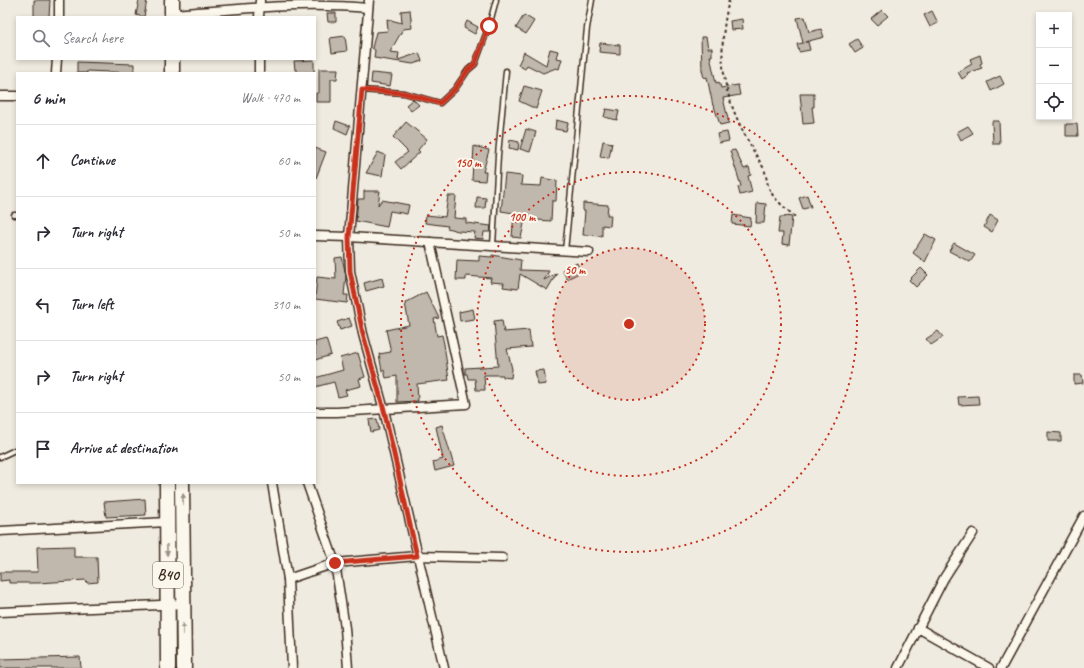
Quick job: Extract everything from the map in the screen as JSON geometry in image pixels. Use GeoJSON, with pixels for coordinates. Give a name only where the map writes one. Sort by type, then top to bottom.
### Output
{"type":"FeatureCollection","features":[{"type":"Feature","properties":{"kind":"highway"},"geometry":{"type":"LineString","coordinates":[[172,0],[172,16]]}},
{"type":"Feature","properties":{"kind":"highway"},"geometry":{"type":"LineString","coordinates":[[172,60],[172,72]]}},
{"type":"Feature","properties":{"kind":"highway","name":"B40"},"geometry":{"type":"LineString","coordinates":[[167,484],[168,668]]}},
{"type":"Feature","properties":{"kind":"highway","name":"B40"},"geometry":{"type":"LineString","coordinates":[[182,484],[184,668]]}},
{"type":"Feature","properties":{"kind":"street"},"geometry":{"type":"LineString","coordinates":[[59,0],[59,16]]}},
{"type":"Feature","properties":{"kind":"street"},"geometry":{"type":"LineString","coordinates":[[172,16],[260,4],[369,4],[349,237],[350,271],[444,668]]}},
{"type":"Feature","properties":{"kind":"street"},"geometry":{"type":"LineString","coordinates":[[259,16],[260,4]]}},
{"type":"Feature","properties":{"kind":"street"},"geometry":{"type":"LineString","coordinates":[[56,72],[57,60]]}},
{"type":"Feature","properties":{"kind":"street"},"geometry":{"type":"LineString","coordinates":[[259,60],[259,72]]}},
{"type":"Feature","properties":{"kind":"street"},"geometry":{"type":"LineString","coordinates":[[0,96],[16,96]]}},
{"type":"Feature","properties":{"kind":"street"},"geometry":{"type":"LineString","coordinates":[[316,236],[589,252]]}},
{"type":"Feature","properties":{"kind":"street"},"geometry":{"type":"LineString","coordinates":[[316,412],[384,410],[466,404],[430,242]]}},
{"type":"Feature","properties":{"kind":"street"},"geometry":{"type":"LineString","coordinates":[[272,484],[288,579],[292,668]]}},
{"type":"Feature","properties":{"kind":"street"},"geometry":{"type":"LineString","coordinates":[[307,484],[335,563],[345,628],[348,668]]}},
{"type":"Feature","properties":{"kind":"street"},"geometry":{"type":"LineString","coordinates":[[1001,668],[1084,516]]}},
{"type":"Feature","properties":{"kind":"street"},"geometry":{"type":"LineString","coordinates":[[0,531],[167,522]]}},
{"type":"Feature","properties":{"kind":"street"},"geometry":{"type":"LineString","coordinates":[[898,668],[944,578],[973,534]]}},
{"type":"Feature","properties":{"kind":"street"},"geometry":{"type":"LineString","coordinates":[[288,579],[335,563],[417,556],[502,558]]}},
{"type":"Feature","properties":{"kind":"street"},"geometry":{"type":"LineString","coordinates":[[0,612],[183,604]]}},
{"type":"Feature","properties":{"kind":"street"},"geometry":{"type":"LineString","coordinates":[[918,628],[989,668]]}},
{"type":"Feature","properties":{"kind":"lane"},"geometry":{"type":"LineString","coordinates":[[362,90],[404,93],[440,103],[455,89],[468,70],[475,64],[489,26],[496,0]]}},
{"type":"Feature","properties":{"kind":"lane"},"geometry":{"type":"LineString","coordinates":[[565,251],[586,36],[592,0]]}},
{"type":"Feature","properties":{"kind":"lane"},"geometry":{"type":"LineString","coordinates":[[493,246],[498,155],[506,72]]}},
{"type":"Feature","properties":{"kind":"lane"},"geometry":{"type":"LineString","coordinates":[[0,458],[16,450]]}},
{"type":"Feature","properties":{"kind":"path"},"geometry":{"type":"LineString","coordinates":[[729,0],[722,52],[722,70],[728,95],[739,125],[764,170],[770,191],[795,217]]}},
{"type":"Feature","properties":{"kind":"building"},"geometry":{"type":"Polygon","coordinates":[[[34,0],[50,0],[49,16],[34,16],[34,0]]]}},
{"type":"Feature","properties":{"kind":"building"},"geometry":{"type":"Polygon","coordinates":[[[139,0],[147,0],[144,16],[136,15],[139,0]]]}},
{"type":"Feature","properties":{"kind":"building"},"geometry":{"type":"Polygon","coordinates":[[[410,10],[412,28],[403,29],[390,52],[399,53],[398,60],[419,53],[422,61],[413,64],[374,58],[375,50],[372,48],[376,32],[388,31],[387,19],[402,23],[401,11],[410,10]]]}},
{"type":"Feature","properties":{"kind":"building"},"geometry":{"type":"Polygon","coordinates":[[[882,10],[888,16],[877,25],[871,19],[882,10]]]}},
{"type":"Feature","properties":{"kind":"building"},"geometry":{"type":"Polygon","coordinates":[[[932,11],[938,23],[930,27],[924,15],[932,11]]]}},
{"type":"Feature","properties":{"kind":"building"},"geometry":{"type":"Polygon","coordinates":[[[327,13],[336,13],[336,22],[328,22],[327,13]]]}},
{"type":"Feature","properties":{"kind":"building"},"geometry":{"type":"Polygon","coordinates":[[[524,15],[534,21],[526,34],[516,28],[524,15]]]}},
{"type":"Feature","properties":{"kind":"building"},"geometry":{"type":"Polygon","coordinates":[[[805,17],[809,32],[821,29],[824,37],[805,42],[808,42],[810,50],[799,52],[797,44],[803,43],[797,18],[805,17]]]}},
{"type":"Feature","properties":{"kind":"building"},"geometry":{"type":"Polygon","coordinates":[[[742,19],[743,29],[731,30],[730,21],[742,19]]]}},
{"type":"Feature","properties":{"kind":"building"},"geometry":{"type":"Polygon","coordinates":[[[467,21],[478,27],[475,34],[464,28],[467,21]]]}},
{"type":"Feature","properties":{"kind":"building"},"geometry":{"type":"Polygon","coordinates":[[[345,36],[347,51],[332,53],[330,38],[345,36]]]}},
{"type":"Feature","properties":{"kind":"building"},"geometry":{"type":"Polygon","coordinates":[[[701,37],[706,37],[708,48],[712,48],[712,56],[710,56],[716,83],[719,82],[721,88],[738,85],[740,95],[723,98],[729,123],[720,125],[713,106],[707,77],[704,78],[702,70],[701,37]]]}},
{"type":"Feature","properties":{"kind":"building"},"geometry":{"type":"Polygon","coordinates":[[[857,39],[863,48],[855,53],[849,44],[857,39]]]}},
{"type":"Feature","properties":{"kind":"building"},"geometry":{"type":"Polygon","coordinates":[[[600,43],[620,45],[620,54],[599,52],[600,43]]]}},
{"type":"Feature","properties":{"kind":"building"},"geometry":{"type":"Polygon","coordinates":[[[550,49],[558,51],[556,58],[562,59],[559,69],[556,68],[543,73],[527,65],[525,69],[518,65],[524,52],[546,65],[550,49]]]}},
{"type":"Feature","properties":{"kind":"building"},"geometry":{"type":"Polygon","coordinates":[[[980,55],[982,63],[980,64],[982,68],[967,73],[968,75],[962,79],[958,72],[972,64],[970,59],[980,55]]]}},
{"type":"Feature","properties":{"kind":"building"},"geometry":{"type":"Polygon","coordinates":[[[314,60],[314,72],[298,72],[295,70],[294,61],[314,60]]]}},
{"type":"Feature","properties":{"kind":"building"},"geometry":{"type":"Polygon","coordinates":[[[77,62],[134,64],[134,72],[77,72],[77,62]]]}},
{"type":"Feature","properties":{"kind":"building"},"geometry":{"type":"Polygon","coordinates":[[[319,69],[338,69],[337,79],[331,79],[331,102],[316,102],[316,93],[319,93],[319,69]]]}},
{"type":"Feature","properties":{"kind":"building"},"geometry":{"type":"Polygon","coordinates":[[[372,73],[392,75],[390,86],[371,83],[372,73]]]}},
{"type":"Feature","properties":{"kind":"building"},"geometry":{"type":"Polygon","coordinates":[[[1000,76],[1004,84],[991,91],[987,82],[1000,76]]]}},
{"type":"Feature","properties":{"kind":"building"},"geometry":{"type":"Polygon","coordinates":[[[524,86],[542,91],[536,109],[519,101],[524,86]]]}},
{"type":"Feature","properties":{"kind":"building"},"geometry":{"type":"Polygon","coordinates":[[[800,94],[814,94],[814,107],[812,107],[814,123],[803,124],[800,94]]]}},
{"type":"Feature","properties":{"kind":"building"},"geometry":{"type":"Polygon","coordinates":[[[413,99],[419,105],[411,111],[406,105],[413,99]]]}},
{"type":"Feature","properties":{"kind":"building"},"geometry":{"type":"Polygon","coordinates":[[[606,109],[619,111],[617,120],[604,117],[606,109]]]}},
{"type":"Feature","properties":{"kind":"building"},"geometry":{"type":"Polygon","coordinates":[[[556,120],[568,123],[566,131],[555,129],[556,120]]]}},
{"type":"Feature","properties":{"kind":"building"},"geometry":{"type":"Polygon","coordinates":[[[336,121],[350,126],[347,134],[334,128],[336,121]]]}},
{"type":"Feature","properties":{"kind":"building"},"geometry":{"type":"Polygon","coordinates":[[[992,121],[999,121],[1000,144],[993,144],[992,121]]]}},
{"type":"Feature","properties":{"kind":"building"},"geometry":{"type":"Polygon","coordinates":[[[406,122],[427,139],[418,150],[420,152],[401,169],[395,162],[408,152],[393,137],[406,122]]]}},
{"type":"Feature","properties":{"kind":"building"},"geometry":{"type":"Polygon","coordinates":[[[1066,124],[1077,124],[1078,136],[1066,136],[1066,124]]]}},
{"type":"Feature","properties":{"kind":"building"},"geometry":{"type":"Polygon","coordinates":[[[968,126],[973,133],[961,140],[957,132],[968,126]]]}},
{"type":"Feature","properties":{"kind":"building"},"geometry":{"type":"Polygon","coordinates":[[[526,129],[536,132],[530,152],[520,149],[526,129]]]}},
{"type":"Feature","properties":{"kind":"building"},"geometry":{"type":"Polygon","coordinates":[[[727,132],[729,141],[719,143],[717,134],[727,132]]]}},
{"type":"Feature","properties":{"kind":"building"},"geometry":{"type":"Polygon","coordinates":[[[510,140],[519,142],[518,150],[509,148],[510,140]]]}},
{"type":"Feature","properties":{"kind":"building"},"geometry":{"type":"Polygon","coordinates":[[[603,141],[612,143],[609,158],[600,157],[603,141]]]}},
{"type":"Feature","properties":{"kind":"building"},"geometry":{"type":"Polygon","coordinates":[[[474,146],[489,150],[483,172],[486,172],[485,181],[472,180],[474,146]]]}},
{"type":"Feature","properties":{"kind":"building"},"geometry":{"type":"Polygon","coordinates":[[[316,148],[326,152],[316,178],[316,148]]]}},
{"type":"Feature","properties":{"kind":"building"},"geometry":{"type":"Polygon","coordinates":[[[735,150],[744,169],[749,167],[751,175],[748,176],[752,192],[740,195],[738,187],[741,186],[730,151],[735,150]]]}},
{"type":"Feature","properties":{"kind":"building"},"geometry":{"type":"Polygon","coordinates":[[[378,152],[385,155],[382,176],[366,173],[378,152]]]}},
{"type":"Feature","properties":{"kind":"building"},"geometry":{"type":"Polygon","coordinates":[[[505,174],[522,176],[521,185],[541,186],[542,178],[557,181],[556,201],[552,201],[551,221],[525,219],[521,238],[512,237],[514,213],[501,211],[505,174]]]}},
{"type":"Feature","properties":{"kind":"building"},"geometry":{"type":"Polygon","coordinates":[[[364,191],[380,191],[378,205],[382,200],[409,205],[407,214],[390,211],[387,227],[356,221],[358,199],[364,199],[364,191]]]}},
{"type":"Feature","properties":{"kind":"building"},"geometry":{"type":"Polygon","coordinates":[[[807,195],[811,207],[803,209],[799,198],[807,195]]]}},
{"type":"Feature","properties":{"kind":"building"},"geometry":{"type":"Polygon","coordinates":[[[448,196],[456,196],[454,218],[466,219],[466,223],[491,226],[490,232],[484,232],[483,239],[474,238],[475,232],[458,231],[447,228],[448,226],[425,223],[426,215],[445,217],[448,196]]]}},
{"type":"Feature","properties":{"kind":"building"},"geometry":{"type":"Polygon","coordinates":[[[477,197],[486,198],[485,208],[476,208],[477,197]]]}},
{"type":"Feature","properties":{"kind":"building"},"geometry":{"type":"Polygon","coordinates":[[[583,203],[608,205],[607,215],[611,215],[610,226],[602,225],[602,236],[583,235],[585,211],[583,211],[583,203]]]}},
{"type":"Feature","properties":{"kind":"building"},"geometry":{"type":"Polygon","coordinates":[[[757,203],[766,204],[764,223],[756,223],[757,203]]]}},
{"type":"Feature","properties":{"kind":"building"},"geometry":{"type":"Polygon","coordinates":[[[733,215],[751,218],[750,226],[732,224],[733,215]]]}},
{"type":"Feature","properties":{"kind":"building"},"geometry":{"type":"Polygon","coordinates":[[[990,215],[998,220],[992,232],[984,227],[990,215]]]}},
{"type":"Feature","properties":{"kind":"building"},"geometry":{"type":"Polygon","coordinates":[[[780,217],[792,217],[789,245],[782,244],[783,233],[778,233],[780,217]]]}},
{"type":"Feature","properties":{"kind":"building"},"geometry":{"type":"Polygon","coordinates":[[[925,234],[936,240],[925,262],[913,253],[925,234]]]}},
{"type":"Feature","properties":{"kind":"building"},"geometry":{"type":"Polygon","coordinates":[[[954,243],[975,255],[970,262],[949,251],[954,243]]]}},
{"type":"Feature","properties":{"kind":"building"},"geometry":{"type":"Polygon","coordinates":[[[492,255],[521,260],[520,270],[549,271],[544,280],[557,273],[547,290],[520,274],[518,289],[503,287],[504,283],[490,282],[491,278],[466,276],[466,280],[456,280],[457,260],[479,261],[479,256],[492,257],[492,255]]]}},
{"type":"Feature","properties":{"kind":"building"},"geometry":{"type":"Polygon","coordinates":[[[342,257],[346,276],[344,295],[348,295],[347,303],[316,299],[317,277],[336,279],[335,258],[342,257]]]}},
{"type":"Feature","properties":{"kind":"building"},"geometry":{"type":"Polygon","coordinates":[[[577,263],[581,272],[567,279],[562,270],[577,263]]]}},
{"type":"Feature","properties":{"kind":"building"},"geometry":{"type":"Polygon","coordinates":[[[921,268],[928,275],[916,287],[909,280],[921,268]]]}},
{"type":"Feature","properties":{"kind":"building"},"geometry":{"type":"Polygon","coordinates":[[[382,278],[384,286],[366,291],[364,283],[382,278]]]}},
{"type":"Feature","properties":{"kind":"building"},"geometry":{"type":"Polygon","coordinates":[[[426,292],[439,318],[434,319],[437,336],[442,335],[449,380],[417,384],[418,401],[397,402],[397,376],[386,378],[384,370],[382,371],[379,354],[391,352],[386,330],[409,325],[405,303],[426,292]]]}},
{"type":"Feature","properties":{"kind":"building"},"geometry":{"type":"Polygon","coordinates":[[[473,309],[475,319],[460,321],[459,312],[473,309]]]}},
{"type":"Feature","properties":{"kind":"building"},"geometry":{"type":"Polygon","coordinates":[[[349,318],[352,326],[340,330],[337,322],[349,318]]]}},
{"type":"Feature","properties":{"kind":"building"},"geometry":{"type":"Polygon","coordinates":[[[502,320],[504,332],[529,330],[531,347],[507,349],[512,369],[511,378],[503,377],[503,375],[484,375],[485,390],[476,390],[475,379],[468,379],[467,374],[465,374],[465,368],[498,366],[494,321],[502,320]]]}},
{"type":"Feature","properties":{"kind":"building"},"geometry":{"type":"Polygon","coordinates":[[[938,331],[943,337],[931,345],[926,339],[938,331]]]}},
{"type":"Feature","properties":{"kind":"building"},"geometry":{"type":"Polygon","coordinates":[[[326,339],[331,355],[316,360],[316,342],[326,339]]]}},
{"type":"Feature","properties":{"kind":"building"},"geometry":{"type":"Polygon","coordinates":[[[358,353],[365,377],[359,379],[361,386],[345,390],[347,395],[338,397],[334,382],[316,387],[316,378],[343,370],[340,358],[358,353]]]}},
{"type":"Feature","properties":{"kind":"building"},"geometry":{"type":"Polygon","coordinates":[[[544,370],[546,384],[538,385],[535,371],[544,370]]]}},
{"type":"Feature","properties":{"kind":"building"},"geometry":{"type":"Polygon","coordinates":[[[1074,375],[1082,375],[1083,383],[1074,384],[1074,375]]]}},
{"type":"Feature","properties":{"kind":"building"},"geometry":{"type":"Polygon","coordinates":[[[978,396],[979,404],[959,405],[958,397],[978,396]]]}},
{"type":"Feature","properties":{"kind":"building"},"geometry":{"type":"Polygon","coordinates":[[[377,419],[379,430],[371,432],[369,420],[377,419]]]}},
{"type":"Feature","properties":{"kind":"building"},"geometry":{"type":"Polygon","coordinates":[[[442,425],[454,466],[435,471],[433,462],[443,459],[436,427],[442,425]]]}},
{"type":"Feature","properties":{"kind":"building"},"geometry":{"type":"Polygon","coordinates":[[[1048,432],[1061,433],[1061,441],[1048,441],[1048,432]]]}},
{"type":"Feature","properties":{"kind":"building"},"geometry":{"type":"Polygon","coordinates":[[[145,499],[146,515],[106,517],[104,502],[145,499]]]}},
{"type":"Feature","properties":{"kind":"building"},"geometry":{"type":"Polygon","coordinates":[[[74,546],[74,557],[97,557],[98,582],[87,583],[86,580],[9,583],[9,580],[0,581],[0,572],[38,572],[37,547],[74,546]]]}},
{"type":"Feature","properties":{"kind":"building"},"geometry":{"type":"Polygon","coordinates":[[[80,657],[81,668],[0,668],[0,659],[80,657]]]}},
{"type":"Feature","properties":{"kind":"route"},"geometry":{"type":"LineString","coordinates":[[335,563],[417,556],[384,410],[363,334],[350,271],[349,237],[362,90],[404,93],[440,103],[455,89],[468,70],[475,64],[489,26]]}}]}
